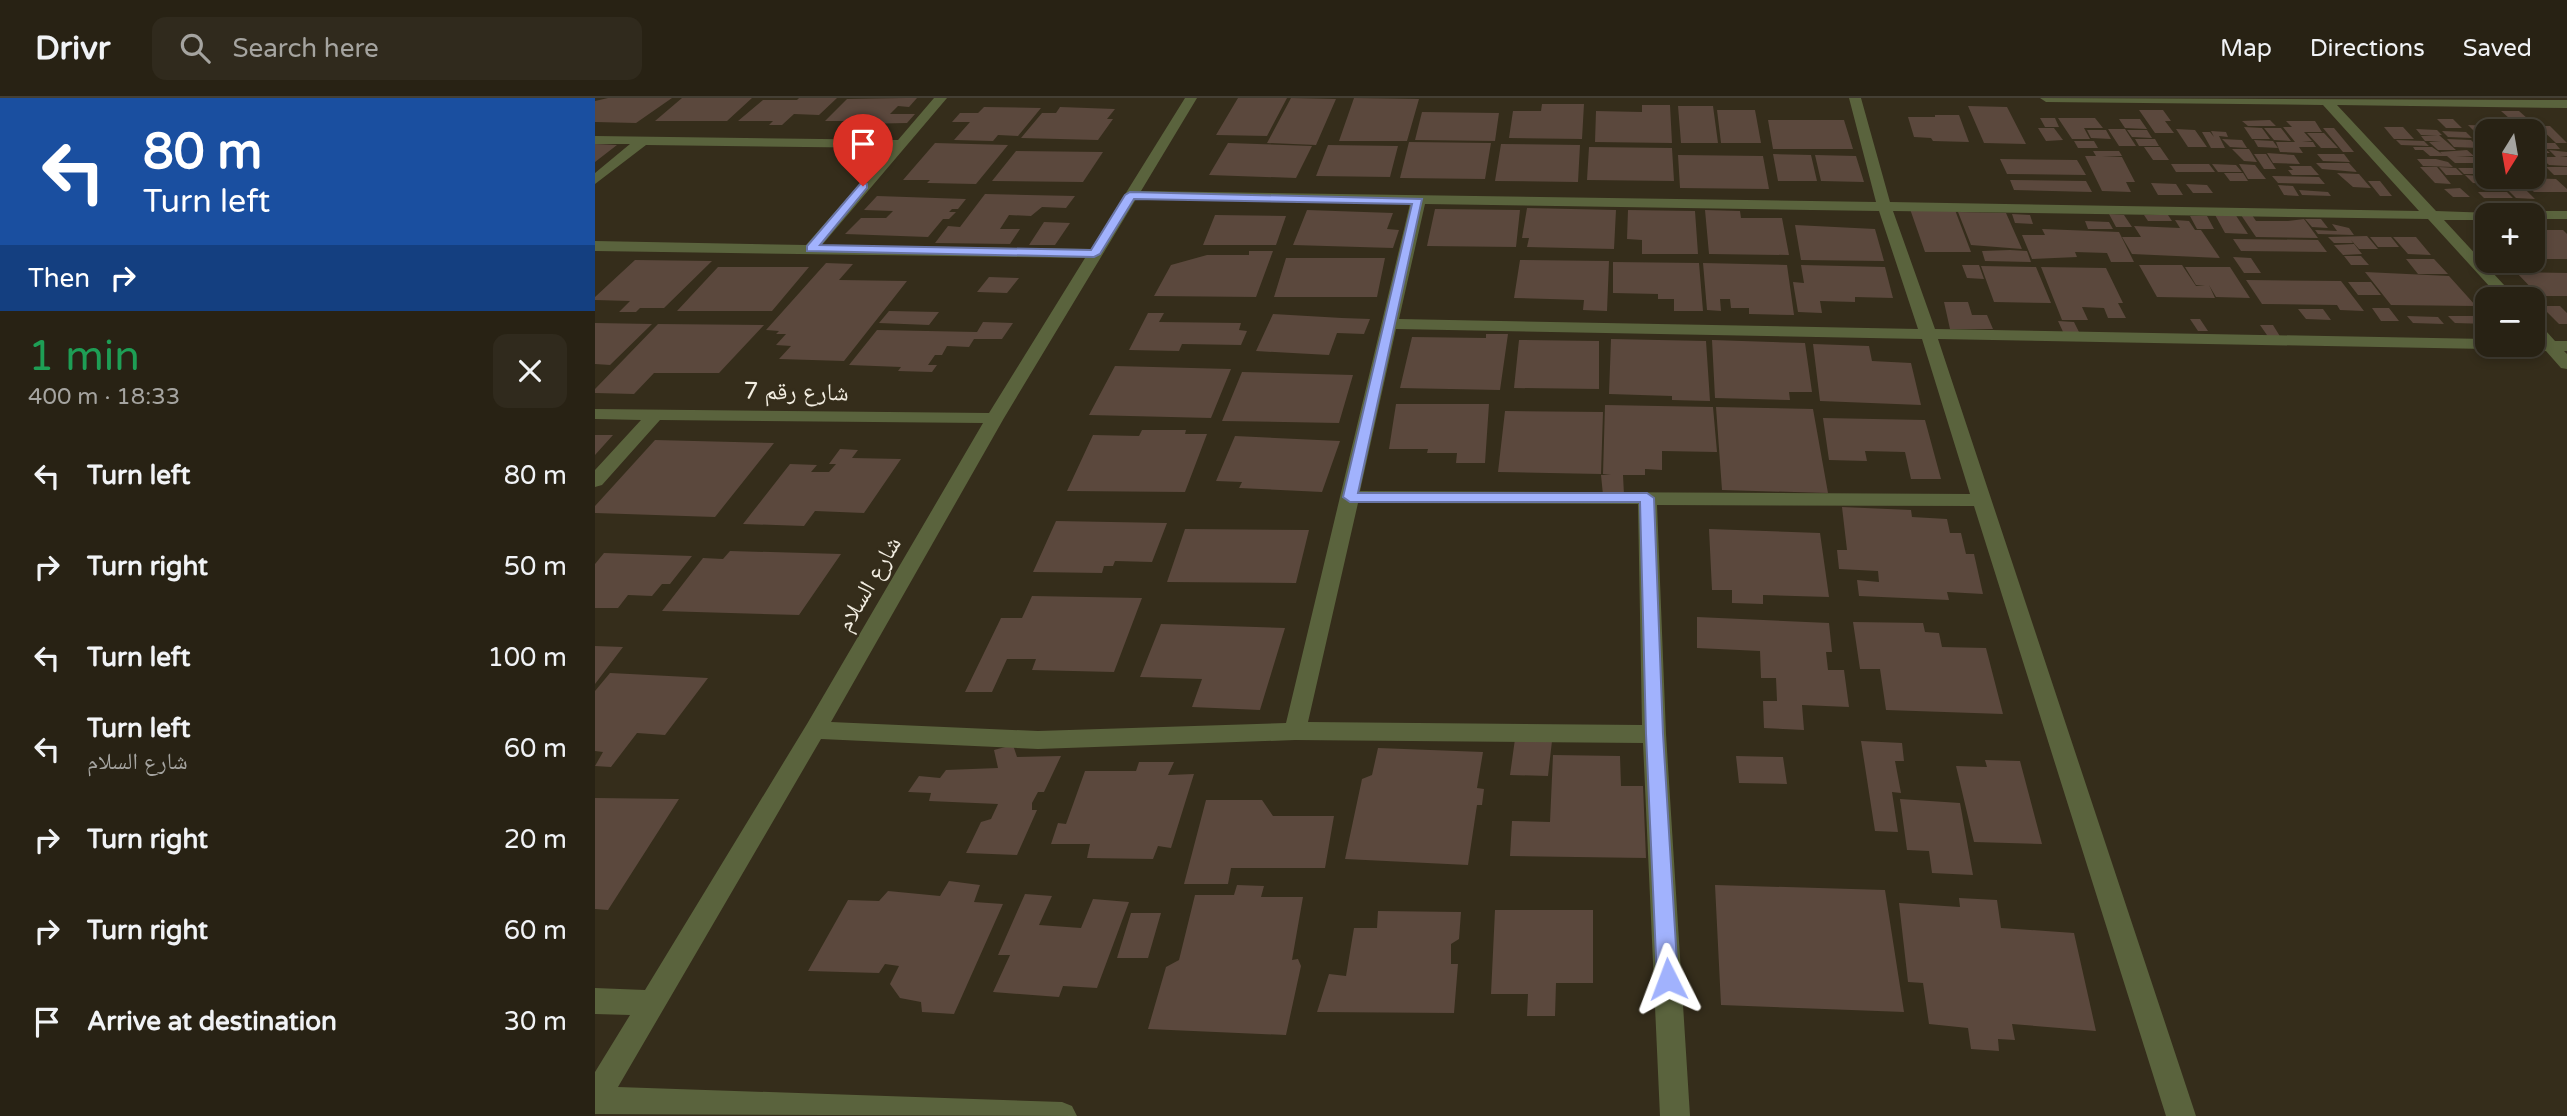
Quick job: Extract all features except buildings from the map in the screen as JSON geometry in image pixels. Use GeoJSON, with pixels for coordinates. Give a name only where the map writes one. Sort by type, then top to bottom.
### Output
{"type":"FeatureCollection","features":[{"type":"Feature","properties":{"kind":"street"},"geometry":{"type":"LineString","coordinates":[[811,249],[941,98]]}},
{"type":"Feature","properties":{"kind":"street","name":"شارع السلام"},"geometry":{"type":"LineString","coordinates":[[595,1099],[815,730],[996,418],[1191,98]]}},
{"type":"Feature","properties":{"kind":"street"},"geometry":{"type":"LineString","coordinates":[[1855,98],[1884,205],[1928,333],[2181,1116]]}},
{"type":"Feature","properties":{"kind":"street"},"geometry":{"type":"LineString","coordinates":[[2046,98],[2328,103],[2557,102]]}},
{"type":"Feature","properties":{"kind":"street"},"geometry":{"type":"LineString","coordinates":[[2328,103],[2498,287]]}},
{"type":"Feature","properties":{"kind":"street"},"geometry":{"type":"LineString","coordinates":[[595,140],[899,144]]}},
{"type":"Feature","properties":{"kind":"street"},"geometry":{"type":"LineString","coordinates":[[595,180],[644,140]]}},
{"type":"Feature","properties":{"kind":"street"},"geometry":{"type":"LineString","coordinates":[[1130,195],[2475,216]]}},
{"type":"Feature","properties":{"kind":"street"},"geometry":{"type":"LineString","coordinates":[[1295,731],[1418,201]]}},
{"type":"Feature","properties":{"kind":"street"},"geometry":{"type":"LineString","coordinates":[[2545,215],[2567,215]]}},
{"type":"Feature","properties":{"kind":"street"},"geometry":{"type":"LineString","coordinates":[[595,246],[1094,254]]}},
{"type":"Feature","properties":{"kind":"street"},"geometry":{"type":"LineString","coordinates":[[1388,324],[2475,344]]}},
{"type":"Feature","properties":{"kind":"street"},"geometry":{"type":"LineString","coordinates":[[2545,335],[2559,346],[2567,364]]}},
{"type":"Feature","properties":{"kind":"street","name":"شارع رقم 7"},"geometry":{"type":"LineString","coordinates":[[595,414],[996,418]]}},
{"type":"Feature","properties":{"kind":"street"},"geometry":{"type":"LineString","coordinates":[[595,481],[656,414]]}},
{"type":"Feature","properties":{"kind":"street"},"geometry":{"type":"LineString","coordinates":[[1350,497],[1980,500]]}},
{"type":"Feature","properties":{"kind":"street"},"geometry":{"type":"LineString","coordinates":[[1647,498],[1654,734],[1675,1116]]}},
{"type":"Feature","properties":{"kind":"street"},"geometry":{"type":"LineString","coordinates":[[815,730],[1038,740],[1295,731],[1654,734]]}},
{"type":"Feature","properties":{"kind":"street"},"geometry":{"type":"LineString","coordinates":[[595,1001],[650,1003]]}},
{"type":"Feature","properties":{"kind":"street"},"geometry":{"type":"LineString","coordinates":[[595,1099],[1062,1116]]}},
{"type":"Feature","properties":{"kind":"route"},"geometry":{"type":"LineString","coordinates":[[863,186],[811,249],[1094,254],[1130,195],[1418,201],[1350,497],[1647,498],[1654,734],[1668,979]]}}]}
